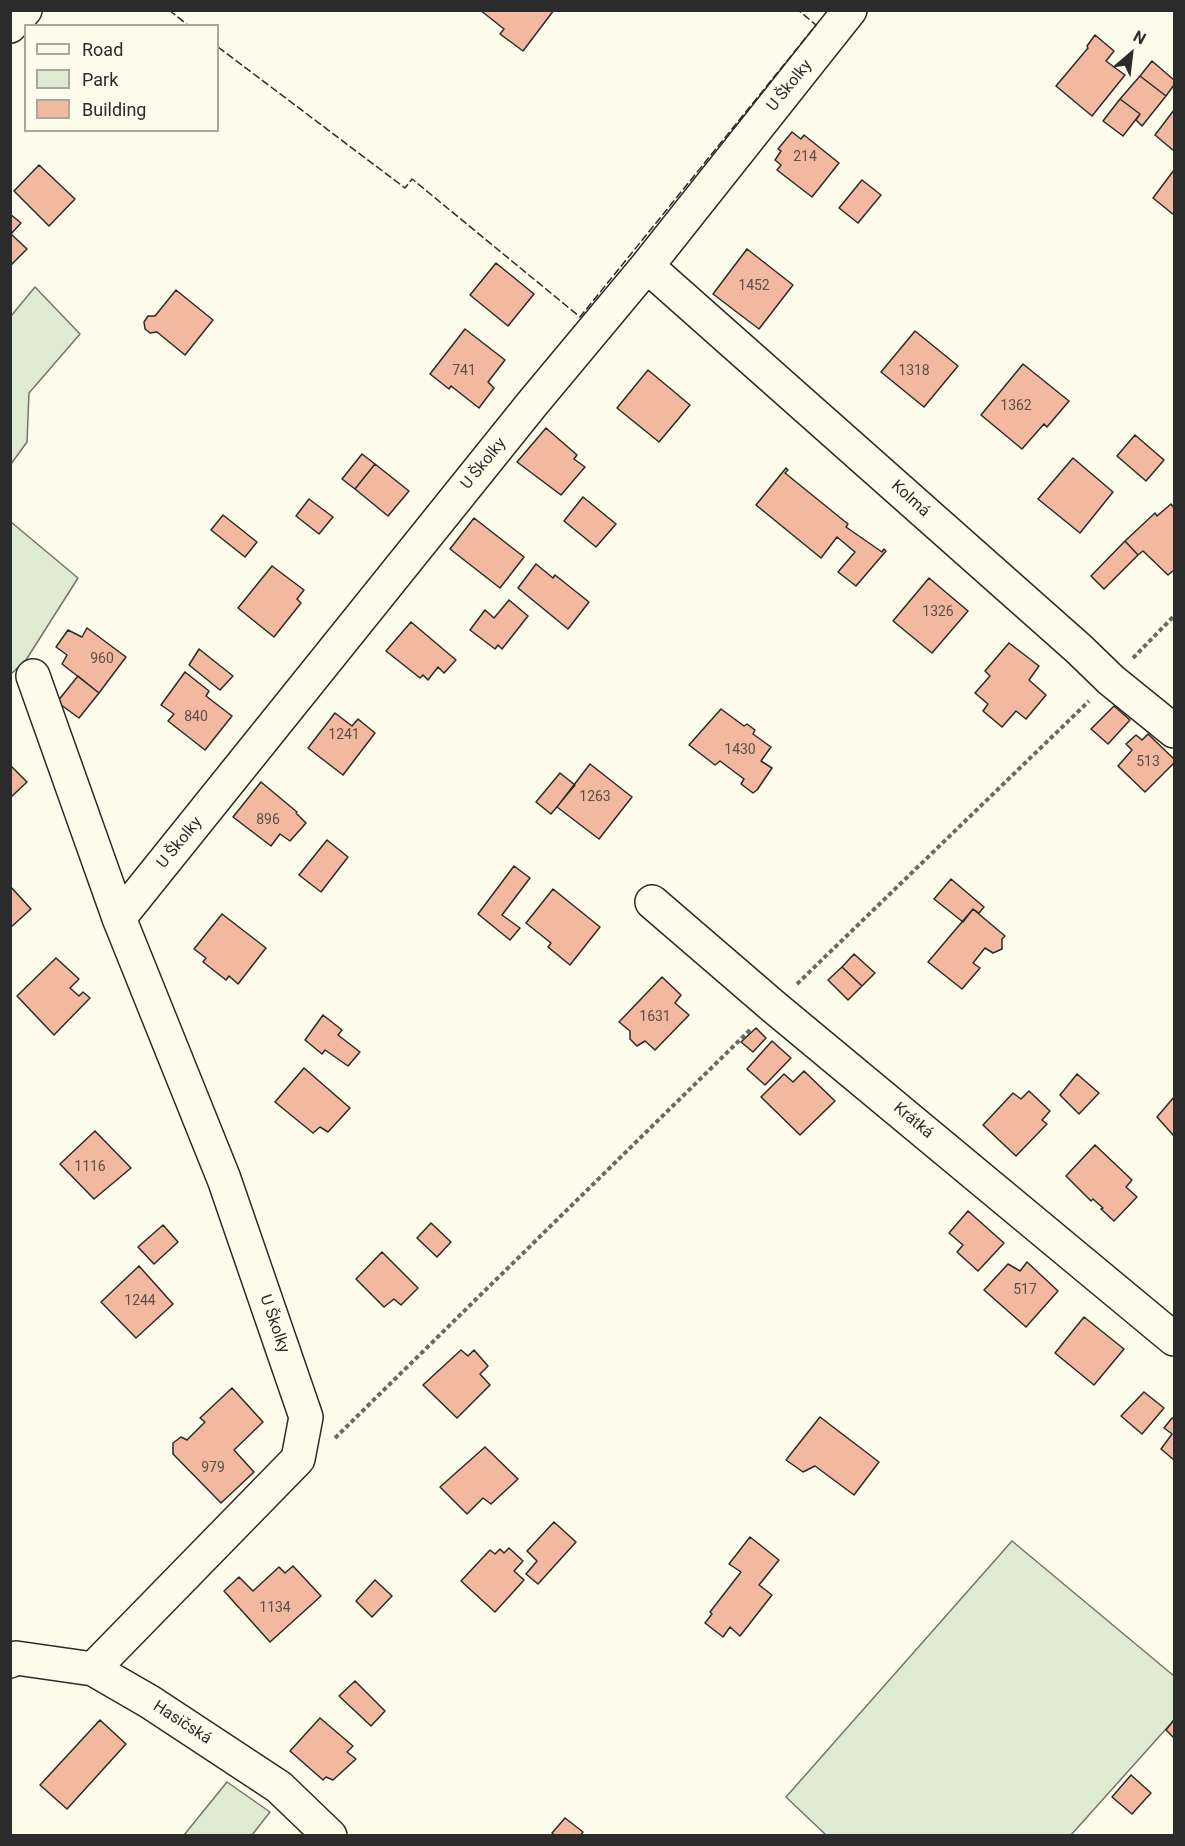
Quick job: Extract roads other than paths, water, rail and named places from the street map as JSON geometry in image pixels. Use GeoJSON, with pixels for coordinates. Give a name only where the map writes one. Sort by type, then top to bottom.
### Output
{"type":"FeatureCollection","features":[{"type":"Feature","properties":{"kind":"street"},"geometry":{"type":"LineString","coordinates":[[10,26],[25,10]]}},
{"type":"Feature","properties":{"kind":"street","name":"U Školky"},"geometry":{"type":"LineString","coordinates":[[119,918],[532,404],[647,266],[850,10]]}},
{"type":"Feature","properties":{"kind":"street","name":"Kolmá"},"geometry":{"type":"LineString","coordinates":[[647,266],[1079,649],[1111,680],[1174,731]]}},
{"type":"Feature","properties":{"kind":"street","name":"U Školky"},"geometry":{"type":"LineString","coordinates":[[33,676],[119,918],[224,1179],[306,1417],[298,1459],[93,1669]]}},
{"type":"Feature","properties":{"kind":"street","name":"Krátká"},"geometry":{"type":"LineString","coordinates":[[652,902],[774,1007],[1174,1339]]}},
{"type":"Feature","properties":{"kind":"street","name":"Hasičská"},"geometry":{"type":"LineString","coordinates":[[10,1660],[16,1658],[93,1669],[150,1702],[279,1787],[330,1836]]}}]}
